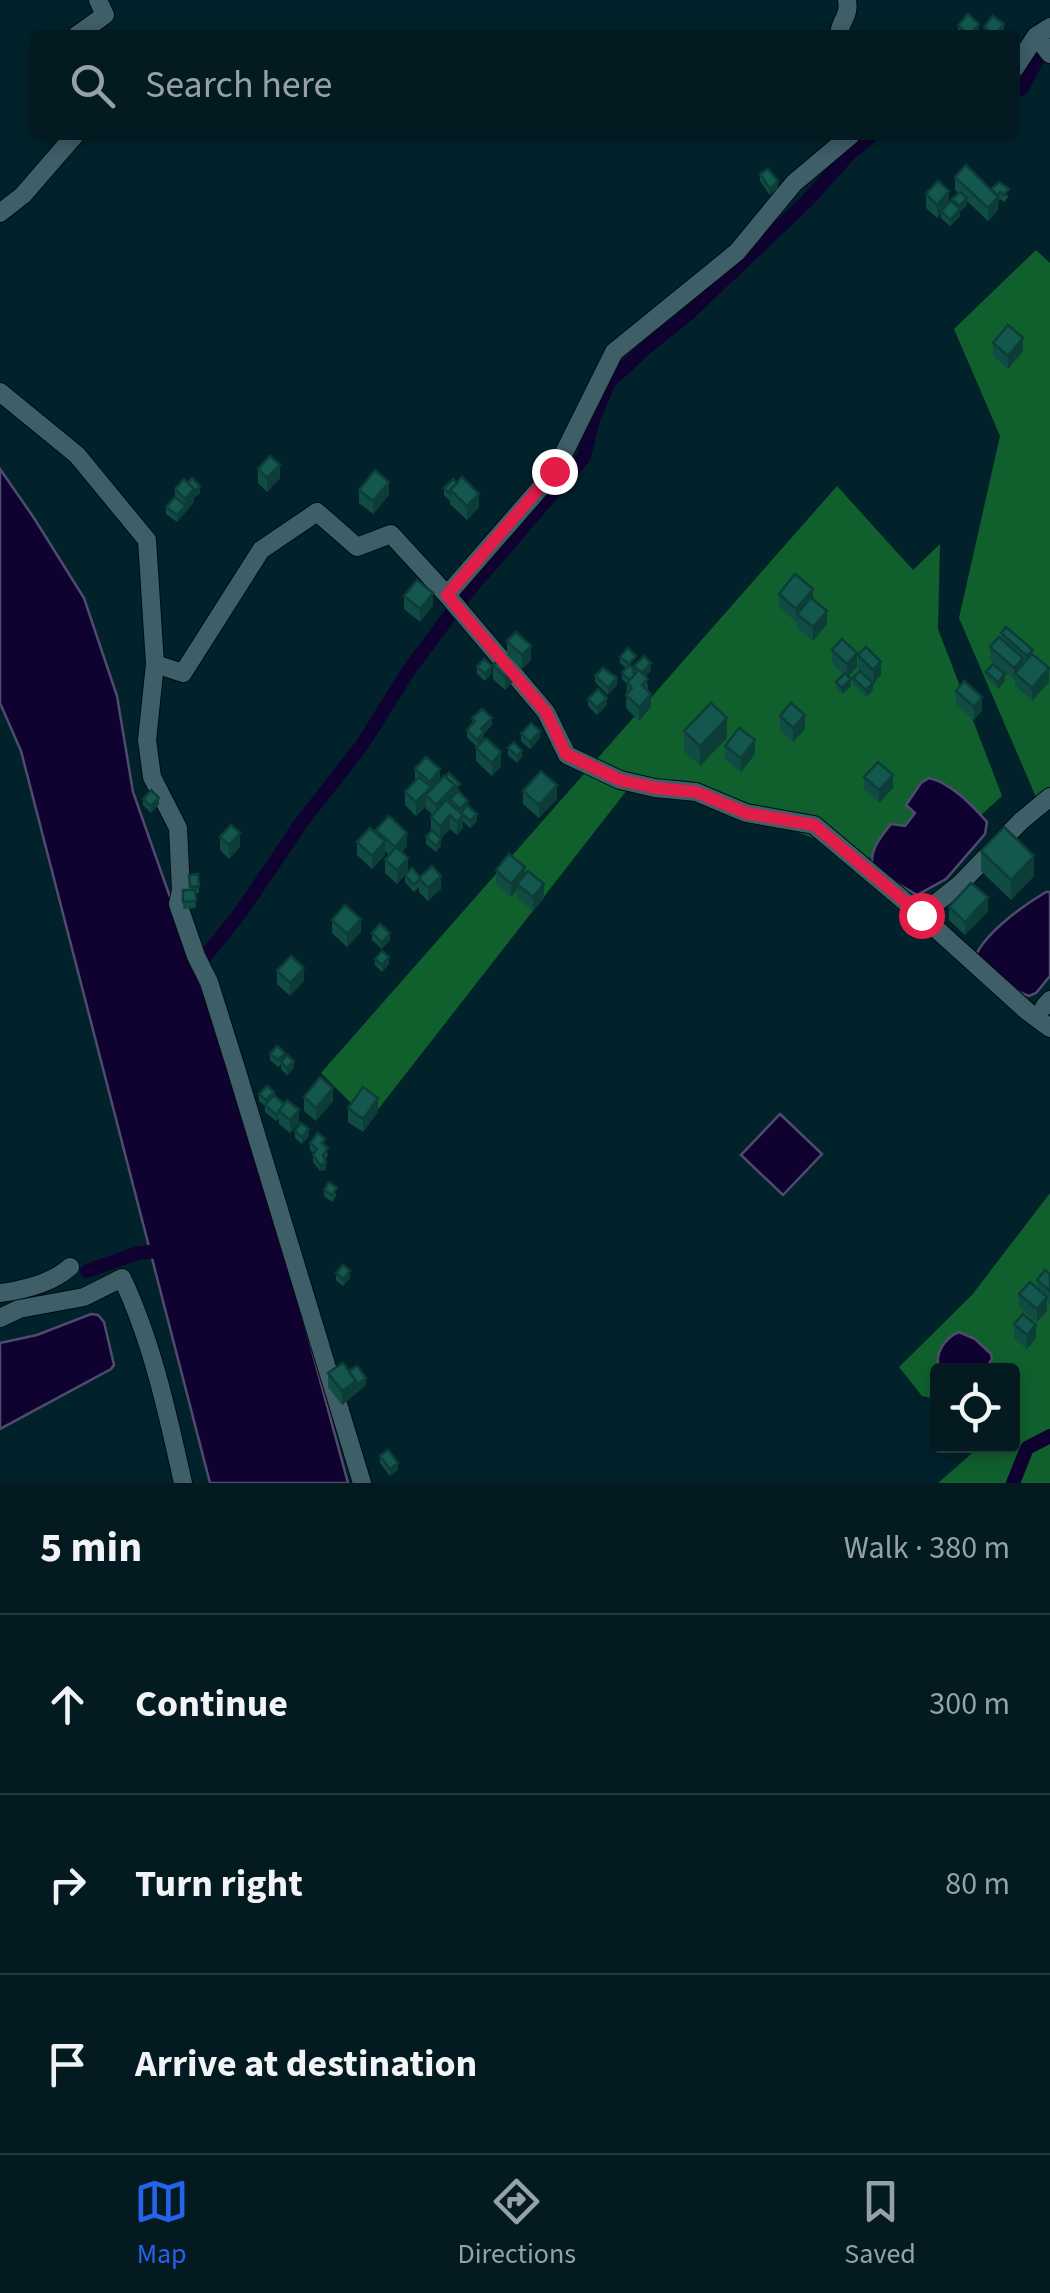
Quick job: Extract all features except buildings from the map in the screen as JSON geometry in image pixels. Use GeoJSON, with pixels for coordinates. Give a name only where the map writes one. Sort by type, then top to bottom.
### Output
{"type":"FeatureCollection","features":[{"type":"Feature","properties":{"kind":"street"},"geometry":{"type":"LineString","coordinates":[[83,30],[104,16],[98,0]]}},
{"type":"Feature","properties":{"kind":"street"},"geometry":{"type":"LineString","coordinates":[[841,30],[848,11],[846,0]]}},
{"type":"Feature","properties":{"kind":"street"},"geometry":{"type":"LineString","coordinates":[[1043,32],[1050,54]]}},
{"type":"Feature","properties":{"kind":"street"},"geometry":{"type":"LineString","coordinates":[[1020,62],[1043,32]]}},
{"type":"Feature","properties":{"kind":"street"},"geometry":{"type":"LineString","coordinates":[[0,213],[23,195],[71,140]]}},
{"type":"Feature","properties":{"kind":"street"},"geometry":{"type":"LineString","coordinates":[[449,598],[554,471],[614,352],[738,252],[794,183],[844,140]]}},
{"type":"Feature","properties":{"kind":"street"},"geometry":{"type":"LineString","coordinates":[[0,392],[78,455],[147,540],[156,664],[147,740],[152,777],[178,828],[178,904],[236,1064],[362,1483]]}},
{"type":"Feature","properties":{"kind":"street"},"geometry":{"type":"LineString","coordinates":[[156,664],[183,674],[261,550],[317,512],[357,547],[391,534],[546,712],[566,754],[620,780],[696,792],[746,813],[814,825],[1050,1028]]}},
{"type":"Feature","properties":{"kind":"street"},"geometry":{"type":"LineString","coordinates":[[921,915],[960,884],[1050,797]]}},
{"type":"Feature","properties":{"kind":"street"},"geometry":{"type":"LineString","coordinates":[[936,929],[954,911]]}},
{"type":"Feature","properties":{"kind":"street"},"geometry":{"type":"LineString","coordinates":[[0,1293],[59,1277],[70,1267]]}},
{"type":"Feature","properties":{"kind":"street"},"geometry":{"type":"LineString","coordinates":[[0,1318],[19,1309],[84,1297],[122,1278],[138,1312],[183,1483]]}},
{"type":"Feature","properties":{"kind":"green space"},"geometry":{"type":"Polygon","coordinates":[[[1036,250],[1050,263],[1050,787],[1036,797],[959,618],[1000,436],[954,329],[1036,250]]]}},
{"type":"Feature","properties":{"kind":"green space"},"geometry":{"type":"Polygon","coordinates":[[[837,486],[913,570],[940,544],[938,629],[1002,796],[916,874],[638,776],[369,1121],[321,1073],[837,486]]]}},
{"type":"Feature","properties":{"kind":"green space"},"geometry":{"type":"Polygon","coordinates":[[[1050,1193],[1050,1483],[938,1483],[972,1453],[1020,1453],[1020,1363],[930,1363],[930,1398],[922,1396],[899,1367],[972,1295],[1050,1193]]]}},
{"type":"Feature","properties":{"kind":"shaded area"},"geometry":{"type":"Polygon","coordinates":[[[0,469],[84,598],[117,696],[133,792],[253,1133],[348,1483],[210,1483],[21,751],[0,703],[0,469]]]}},
{"type":"Feature","properties":{"kind":"shaded area"},"geometry":{"type":"Polygon","coordinates":[[[929,778],[953,790],[987,822],[985,834],[946,879],[917,895],[883,875],[872,863],[872,857],[891,824],[905,826],[915,813],[906,805],[929,778]]]}},
{"type":"Feature","properties":{"kind":"shaded area"},"geometry":{"type":"Polygon","coordinates":[[[1050,892],[1050,976],[1029,996],[998,979],[977,953],[998,927],[1050,892]]]}},
{"type":"Feature","properties":{"kind":"shaded area"},"geometry":{"type":"Polygon","coordinates":[[[780,1114],[822,1154],[783,1195],[741,1155],[780,1114]]]}},
{"type":"Feature","properties":{"kind":"shaded area"},"geometry":{"type":"Polygon","coordinates":[[[91,1314],[104,1322],[114,1365],[111,1369],[0,1429],[0,1343],[37,1335],[91,1314]]]}},
{"type":"Feature","properties":{"kind":"shaded area"},"geometry":{"type":"Polygon","coordinates":[[[959,1332],[975,1339],[992,1359],[989,1363],[938,1363],[941,1348],[959,1332]]]}},
{"type":"Feature","properties":{"kind":"waterway"},"geometry":{"type":"LineString","coordinates":[[1020,89],[1050,46]]}},
{"type":"Feature","properties":{"kind":"waterway"},"geometry":{"type":"LineString","coordinates":[[195,969],[362,745],[409,670],[468,591],[584,457],[593,419],[609,382],[687,315],[866,140]]}},
{"type":"Feature","properties":{"kind":"waterway"},"geometry":{"type":"LineString","coordinates":[[87,1271],[138,1253],[170,1250]]}},
{"type":"Feature","properties":{"kind":"waterway"},"geometry":{"type":"LineString","coordinates":[[1013,1483],[1027,1448],[1050,1436]]}},
{"type":"Feature","properties":{"kind":"route"},"geometry":{"type":"LineString","coordinates":[[554,471],[447,595],[546,712],[566,754],[620,780],[696,792],[746,813],[814,825],[921,915]]}}]}
